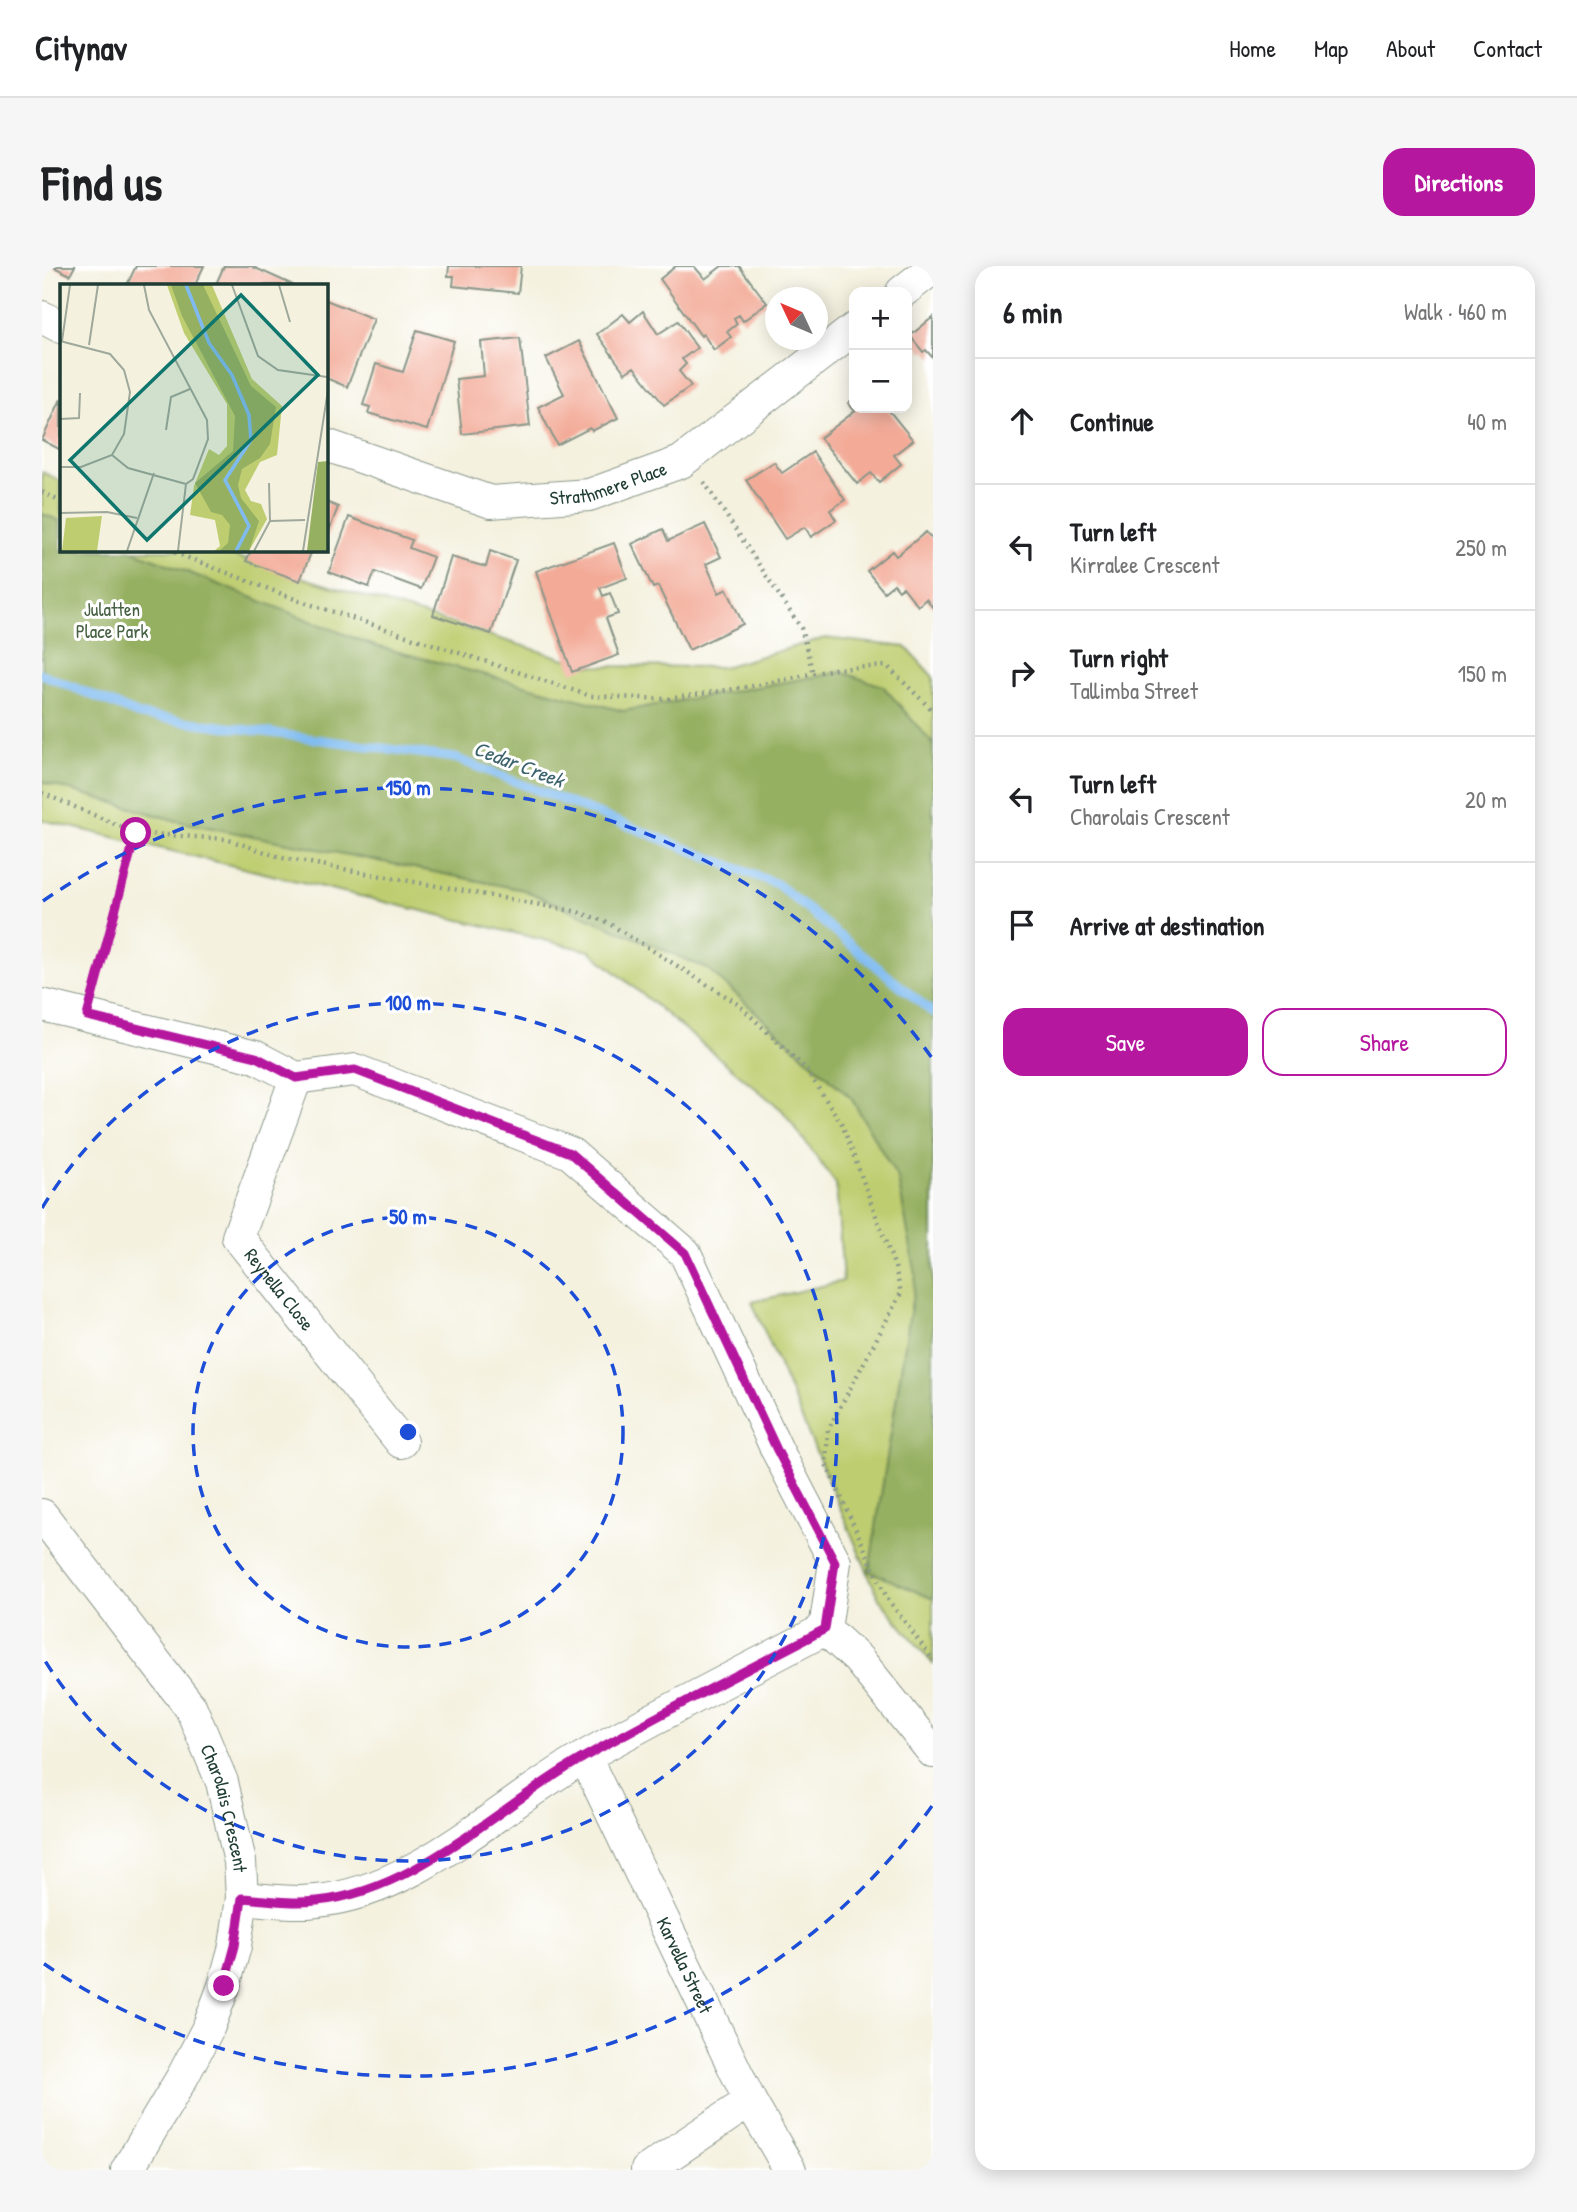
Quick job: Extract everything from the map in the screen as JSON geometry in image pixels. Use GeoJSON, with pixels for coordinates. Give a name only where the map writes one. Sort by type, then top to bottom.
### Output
{"type":"FeatureCollection","features":[{"type":"Feature","properties":{"kind":"street"},"geometry":{"type":"LineString","coordinates":[[908,287],[933,268]]}},
{"type":"Feature","properties":{"kind":"street"},"geometry":{"type":"LineString","coordinates":[[42,317],[60,326]]}},
{"type":"Feature","properties":{"kind":"street","name":"Strathmere Place"},"geometry":{"type":"LineString","coordinates":[[327,445],[491,502],[589,495],[681,462],[849,332]]}},
{"type":"Feature","properties":{"kind":"street"},"geometry":{"type":"LineString","coordinates":[[42,1005],[256,1057],[296,1078],[355,1070],[570,1153],[685,1253],[777,1450],[835,1562],[825,1629]]}},
{"type":"Feature","properties":{"kind":"street","name":"Reynella Close"},"geometry":{"type":"LineString","coordinates":[[296,1078],[238,1237],[401,1442]]}},
{"type":"Feature","properties":{"kind":"street","name":"Charolais Crescent"},"geometry":{"type":"LineString","coordinates":[[42,1515],[191,1708],[222,1782],[240,1862],[242,1898],[235,1946],[224,1986],[209,2026],[157,2122],[127,2170]]}},
{"type":"Feature","properties":{"kind":"street"},"geometry":{"type":"LineString","coordinates":[[825,1629],[858,1659],[933,1752]]}},
{"type":"Feature","properties":{"kind":"street"},"geometry":{"type":"LineString","coordinates":[[242,1898],[316,1902],[346,1896],[407,1875],[585,1756],[825,1629]]}},
{"type":"Feature","properties":{"kind":"street","name":"Karvella Street"},"geometry":{"type":"LineString","coordinates":[[585,1756],[750,2101],[790,2170]]}},
{"type":"Feature","properties":{"kind":"street"},"geometry":{"type":"LineString","coordinates":[[647,2170],[750,2101]]}},
{"type":"Feature","properties":{"kind":"path"},"geometry":{"type":"LineString","coordinates":[[688,457],[801,628],[814,674]]}},
{"type":"Feature","properties":{"kind":"path"},"geometry":{"type":"LineString","coordinates":[[42,492],[60,501]]}},
{"type":"Feature","properties":{"kind":"path"},"geometry":{"type":"LineString","coordinates":[[171,551],[300,601],[591,696],[668,699],[835,669],[887,666],[933,711]]}},
{"type":"Feature","properties":{"kind":"path"},"geometry":{"type":"LineString","coordinates":[[42,793],[136,833],[226,839],[283,858],[574,911],[605,921],[737,1003],[805,1068],[842,1124],[895,1267],[901,1293],[828,1430],[826,1464],[887,1598],[933,1660]]}},
{"type":"Feature","properties":{"kind":"path"},"geometry":{"type":"LineString","coordinates":[[87,1016],[136,833]]}},
{"type":"Feature","properties":{"kind":"green space","name":"Julatten Place Park"},"geometry":{"type":"Polygon","coordinates":[[[42,472],[60,481],[60,551],[217,551],[588,666],[723,667],[825,638],[906,647],[933,677],[933,1664],[879,1599],[752,1302],[843,1281],[836,1184],[782,1110],[590,951],[42,820],[42,472]]]}},
{"type":"Feature","properties":{"kind":"green space","name":"Julatten Place Park"},"geometry":{"type":"Polygon","coordinates":[[[42,514],[60,521],[60,551],[135,551],[372,645],[623,711],[841,672],[883,686],[933,744],[933,1599],[869,1571],[916,1275],[898,1179],[851,1098],[708,969],[524,890],[177,821],[42,782],[42,514]]]}},
{"type":"Feature","properties":{"kind":"building"},"geometry":{"type":"Polygon","coordinates":[[[52,266],[75,266],[70,275],[52,266]]]}},
{"type":"Feature","properties":{"kind":"building"},"geometry":{"type":"Polygon","coordinates":[[[136,266],[204,266],[195,284],[127,284],[136,266]]]}},
{"type":"Feature","properties":{"kind":"building"},"geometry":{"type":"Polygon","coordinates":[[[224,266],[251,266],[291,284],[216,284],[224,266]]]}},
{"type":"Feature","properties":{"kind":"building"},"geometry":{"type":"Polygon","coordinates":[[[449,266],[521,266],[518,293],[453,286],[454,276],[448,276],[449,266]]]}},
{"type":"Feature","properties":{"kind":"building"},"geometry":{"type":"Polygon","coordinates":[[[676,266],[694,266],[705,279],[722,266],[739,266],[765,300],[765,304],[743,321],[739,315],[734,318],[737,324],[727,332],[731,337],[714,350],[660,279],[676,266]]]}},
{"type":"Feature","properties":{"kind":"building"},"geometry":{"type":"Polygon","coordinates":[[[327,300],[374,319],[347,387],[327,378],[327,300]]]}},
{"type":"Feature","properties":{"kind":"building"},"geometry":{"type":"Polygon","coordinates":[[[643,311],[658,334],[678,321],[697,348],[682,359],[686,364],[679,371],[691,386],[664,405],[634,367],[625,373],[597,334],[623,314],[630,322],[643,311]]]}},
{"type":"Feature","properties":{"kind":"building"},"geometry":{"type":"Polygon","coordinates":[[[933,317],[933,358],[926,350],[923,352],[912,338],[912,334],[933,317]]]}},
{"type":"Feature","properties":{"kind":"building"},"geometry":{"type":"Polygon","coordinates":[[[417,330],[454,341],[427,430],[368,413],[370,407],[363,405],[376,364],[403,372],[417,330]]]}},
{"type":"Feature","properties":{"kind":"building"},"geometry":{"type":"Polygon","coordinates":[[[520,338],[530,426],[462,434],[456,379],[484,376],[481,342],[520,338]]]}},
{"type":"Feature","properties":{"kind":"building"},"geometry":{"type":"Polygon","coordinates":[[[579,341],[618,418],[592,431],[590,428],[557,445],[538,407],[564,394],[546,358],[579,341]]]}},
{"type":"Feature","properties":{"kind":"building"},"geometry":{"type":"Polygon","coordinates":[[[60,401],[60,449],[42,440],[60,401]]]}},
{"type":"Feature","properties":{"kind":"building"},"geometry":{"type":"Polygon","coordinates":[[[852,413],[891,413],[913,440],[894,455],[901,464],[879,482],[871,473],[857,484],[820,438],[852,413]]]}},
{"type":"Feature","properties":{"kind":"building"},"geometry":{"type":"Polygon","coordinates":[[[813,452],[845,500],[830,510],[836,520],[811,537],[805,527],[785,539],[746,480],[774,462],[782,473],[813,452]]]}},
{"type":"Feature","properties":{"kind":"building"},"geometry":{"type":"Polygon","coordinates":[[[327,502],[338,507],[327,536],[327,502]]]}},
{"type":"Feature","properties":{"kind":"building"},"geometry":{"type":"Polygon","coordinates":[[[349,517],[412,540],[409,548],[433,557],[421,589],[375,572],[369,587],[329,572],[349,517]]]}},
{"type":"Feature","properties":{"kind":"building"},"geometry":{"type":"Polygon","coordinates":[[[705,524],[721,557],[706,564],[719,593],[727,589],[743,624],[689,650],[658,586],[653,588],[632,544],[663,529],[668,541],[705,524]]]}},
{"type":"Feature","properties":{"kind":"building"},"geometry":{"type":"Polygon","coordinates":[[[926,532],[933,540],[933,608],[926,599],[918,606],[903,587],[899,590],[894,584],[884,592],[867,571],[892,551],[896,556],[926,532]]]}},
{"type":"Feature","properties":{"kind":"building"},"geometry":{"type":"Polygon","coordinates":[[[614,543],[627,578],[600,588],[603,596],[610,593],[618,614],[606,618],[619,655],[572,672],[536,571],[614,543]]]}},
{"type":"Feature","properties":{"kind":"building"},"geometry":{"type":"Polygon","coordinates":[[[251,551],[312,551],[300,581],[246,561],[251,551]]]}},
{"type":"Feature","properties":{"kind":"building"},"geometry":{"type":"Polygon","coordinates":[[[490,551],[516,560],[491,634],[433,615],[451,557],[486,567],[490,551]]]}},
{"type":"Feature","properties":{"kind":"waterway","name":"Cedar Creek"},"geometry":{"type":"LineString","coordinates":[[42,674],[139,715],[455,758],[777,884],[933,1013]]}},
{"type":"Feature","properties":{"kind":"route"},"geometry":{"type":"LineString","coordinates":[[136,833],[87,1016],[256,1057],[296,1078],[355,1070],[570,1153],[685,1253],[777,1450],[835,1562],[825,1629],[585,1756],[407,1875],[346,1896],[316,1902],[242,1898],[235,1946],[224,1986]]}}]}
